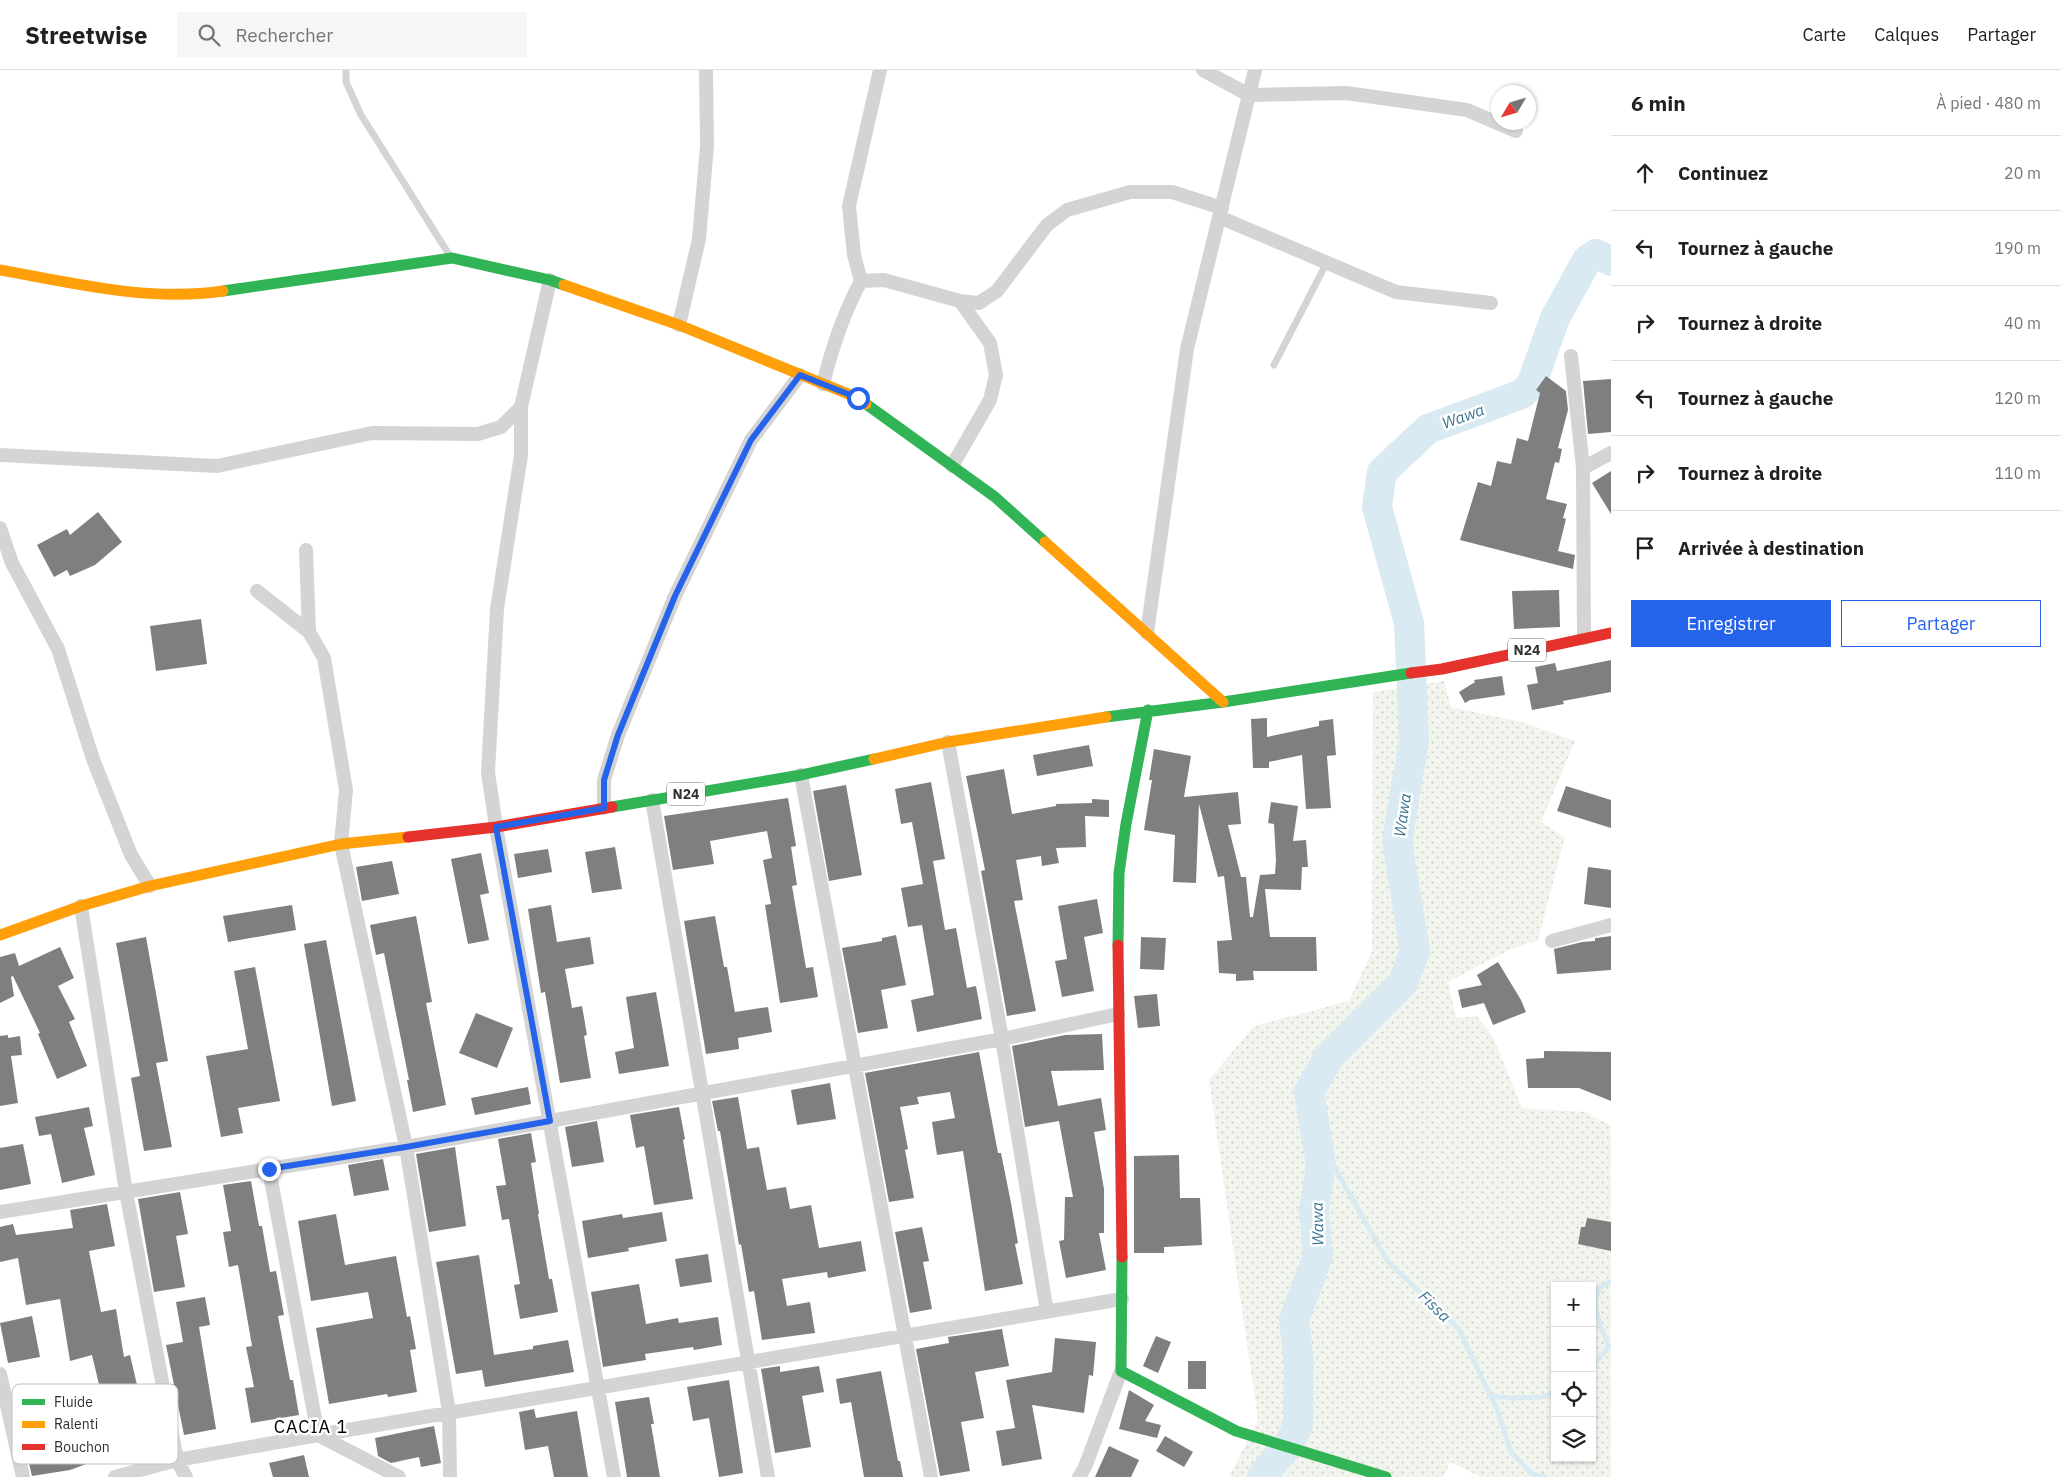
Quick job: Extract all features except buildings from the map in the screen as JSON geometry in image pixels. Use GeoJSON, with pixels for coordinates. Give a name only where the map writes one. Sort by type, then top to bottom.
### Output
{"type":"FeatureCollection","features":[{"type":"Feature","properties":{"kind":"street"},"geometry":{"type":"LineString","coordinates":[[679,326],[699,239],[708,146],[706,70]]}},
{"type":"Feature","properties":{"kind":"street"},"geometry":{"type":"LineString","coordinates":[[823,384],[834,342],[862,281],[854,255],[849,206],[880,70]]}},
{"type":"Feature","properties":{"kind":"street"},"geometry":{"type":"LineString","coordinates":[[1203,70],[1249,94],[1346,93],[1468,110],[1516,131]]}},
{"type":"Feature","properties":{"kind":"street"},"geometry":{"type":"LineString","coordinates":[[1147,634],[1187,349],[1256,70]]}},
{"type":"Feature","properties":{"kind":"street"},"geometry":{"type":"LineString","coordinates":[[862,281],[884,280],[960,301],[979,302],[997,291],[1047,225],[1067,210],[1130,192],[1172,192],[1396,292],[1491,303]]}},
{"type":"Feature","properties":{"kind":"street"},"geometry":{"type":"LineString","coordinates":[[0,270],[134,293],[170,294],[216,292],[452,258],[550,280],[679,326],[858,398],[995,497],[1223,702]]}},
{"type":"Feature","properties":{"kind":"street"},"geometry":{"type":"LineString","coordinates":[[550,280],[521,407],[521,455],[497,609],[488,772],[496,827],[614,1477]]}},
{"type":"Feature","properties":{"kind":"street"},"geometry":{"type":"LineString","coordinates":[[952,466],[990,400],[996,375],[990,343],[960,301]]}},
{"type":"Feature","properties":{"kind":"street"},"geometry":{"type":"LineString","coordinates":[[1571,356],[1584,468],[1584,638]]}},
{"type":"Feature","properties":{"kind":"street"},"geometry":{"type":"LineString","coordinates":[[604,808],[604,780],[618,735],[675,596],[751,440],[800,375]]}},
{"type":"Feature","properties":{"kind":"street"},"geometry":{"type":"LineString","coordinates":[[0,455],[82,461],[217,466],[372,433],[478,434],[502,427],[521,407]]}},
{"type":"Feature","properties":{"kind":"street"},"geometry":{"type":"LineString","coordinates":[[1584,468],[1611,453]]}},
{"type":"Feature","properties":{"kind":"street"},"geometry":{"type":"LineString","coordinates":[[0,528],[12,562],[58,649],[96,768],[131,855],[150,886]]}},
{"type":"Feature","properties":{"kind":"street"},"geometry":{"type":"LineString","coordinates":[[306,550],[308,632]]}},
{"type":"Feature","properties":{"kind":"street"},"geometry":{"type":"LineString","coordinates":[[257,592],[308,632],[324,658],[346,790],[341,844],[406,1147],[449,1412],[450,1477]]}},
{"type":"Feature","properties":{"kind":"street","name":"N24"},"geometry":{"type":"LineString","coordinates":[[0,935],[82,906],[150,886],[341,844],[496,827],[801,775],[948,742],[1148,710],[1223,702],[1378,677],[1442,669],[1611,633]]}},
{"type":"Feature","properties":{"kind":"street"},"geometry":{"type":"LineString","coordinates":[[1079,1477],[1085,1468],[1121,1371],[1123,1205],[1118,1014],[1119,873],[1126,824],[1148,710]]}},
{"type":"Feature","properties":{"kind":"street"},"geometry":{"type":"LineString","coordinates":[[948,742],[1002,1039],[1047,1312]]}},
{"type":"Feature","properties":{"kind":"street"},"geometry":{"type":"LineString","coordinates":[[801,775],[931,1477]]}},
{"type":"Feature","properties":{"kind":"street"},"geometry":{"type":"LineString","coordinates":[[652,800],[768,1477]]}},
{"type":"Feature","properties":{"kind":"street"},"geometry":{"type":"LineString","coordinates":[[82,906],[126,1192],[163,1384]]}},
{"type":"Feature","properties":{"kind":"street"},"geometry":{"type":"LineString","coordinates":[[1552,941],[1611,925]]}},
{"type":"Feature","properties":{"kind":"street"},"geometry":{"type":"LineString","coordinates":[[0,1212],[406,1147],[1002,1039],[1118,1014]]}},
{"type":"Feature","properties":{"kind":"street"},"geometry":{"type":"LineString","coordinates":[[269,1169],[318,1435]]}},
{"type":"Feature","properties":{"kind":"street"},"geometry":{"type":"LineString","coordinates":[[178,1460],[449,1412],[1122,1299]]}},
{"type":"Feature","properties":{"kind":"street"},"geometry":{"type":"LineString","coordinates":[[1121,1371],[1210,1419],[1236,1430],[1386,1477]]}},
{"type":"Feature","properties":{"kind":"street"},"geometry":{"type":"LineString","coordinates":[[0,1374],[12,1426]]}},
{"type":"Feature","properties":{"kind":"street"},"geometry":{"type":"LineString","coordinates":[[318,1435],[399,1477]]}},
{"type":"Feature","properties":{"kind":"street"},"geometry":{"type":"LineString","coordinates":[[178,1462],[186,1477]]}},
{"type":"Feature","properties":{"kind":"street"},"geometry":{"type":"LineString","coordinates":[[21,1464],[24,1477]]}},
{"type":"Feature","properties":{"kind":"street"},"geometry":{"type":"LineString","coordinates":[[115,1477],[162,1464]]}},
{"type":"Feature","properties":{"kind":"lane"},"geometry":{"type":"LineString","coordinates":[[346,70],[346,82],[361,115],[452,258]]}},
{"type":"Feature","properties":{"kind":"lane"},"geometry":{"type":"LineString","coordinates":[[1274,365],[1327,262]]}},
{"type":"Feature","properties":{"kind":"shaded area"},"geometry":{"type":"Polygon","coordinates":[[[1444,681],[1451,707],[1521,722],[1575,741],[1541,822],[1565,837],[1538,940],[1509,950],[1448,982],[1456,1018],[1477,1016],[1493,1037],[1522,1108],[1586,1112],[1611,1126],[1611,1477],[1481,1477],[1450,1462],[1444,1477],[1229,1477],[1258,1420],[1209,1080],[1254,1026],[1349,1001],[1372,951],[1373,692],[1444,681]]]}},
{"type":"Feature","properties":{"kind":"waterway","name":"Wawa"},"geometry":{"type":"LineString","coordinates":[[1262,1477],[1290,1442],[1298,1425],[1299,1364],[1294,1320],[1318,1256],[1314,1210],[1321,1165],[1309,1092],[1328,1058],[1403,983],[1415,951],[1397,841],[1414,740],[1409,623],[1377,507],[1382,472],[1428,429],[1522,394],[1532,383],[1555,318],[1587,260],[1596,254],[1611,261]]}},
{"type":"Feature","properties":{"kind":"waterway","name":"Fissa"},"geometry":{"type":"LineString","coordinates":[[1317,1136],[1388,1262],[1458,1328],[1497,1409],[1511,1452],[1532,1474],[1544,1477]]}},
{"type":"Feature","properties":{"kind":"waterway"},"geometry":{"type":"LineString","coordinates":[[1596,1362],[1609,1347],[1599,1320],[1595,1301],[1597,1293],[1602,1286],[1611,1282]]}},
{"type":"Feature","properties":{"kind":"waterway"},"geometry":{"type":"LineString","coordinates":[[1490,1396],[1511,1398],[1544,1397],[1551,1393]]}},
{"type":"Feature","properties":{"kind":"traffic: fast"},"geometry":{"type":"LineString","coordinates":[[223,291],[452,258],[550,280],[564,285]]}},
{"type":"Feature","properties":{"kind":"traffic: fast"},"geometry":{"type":"LineString","coordinates":[[866,404],[995,497],[1045,542]]}},
{"type":"Feature","properties":{"kind":"traffic: fast"},"geometry":{"type":"LineString","coordinates":[[1106,717],[1223,702],[1411,673]]}},
{"type":"Feature","properties":{"kind":"traffic: fast"},"geometry":{"type":"LineString","coordinates":[[1118,945],[1119,873],[1126,824],[1148,710]]}},
{"type":"Feature","properties":{"kind":"traffic: fast"},"geometry":{"type":"LineString","coordinates":[[612,807],[801,775],[874,759]]}},
{"type":"Feature","properties":{"kind":"traffic: fast"},"geometry":{"type":"LineString","coordinates":[[1122,1257],[1121,1371],[1236,1431],[1386,1477]]}},
{"type":"Feature","properties":{"kind":"traffic: slow"},"geometry":{"type":"LineString","coordinates":[[0,270],[111,290],[139,293],[195,294],[223,291]]}},
{"type":"Feature","properties":{"kind":"traffic: slow"},"geometry":{"type":"LineString","coordinates":[[564,285],[679,325],[858,398],[866,404]]}},
{"type":"Feature","properties":{"kind":"traffic: slow"},"geometry":{"type":"LineString","coordinates":[[1045,542],[1223,702]]}},
{"type":"Feature","properties":{"kind":"traffic: slow"},"geometry":{"type":"LineString","coordinates":[[874,759],[948,742],[1106,717]]}},
{"type":"Feature","properties":{"kind":"traffic: slow"},"geometry":{"type":"LineString","coordinates":[[0,935],[81,906],[150,886],[341,844],[408,837]]}},
{"type":"Feature","properties":{"kind":"traffic: jam"},"geometry":{"type":"LineString","coordinates":[[1411,673],[1442,669],[1611,633]]}},
{"type":"Feature","properties":{"kind":"traffic: jam"},"geometry":{"type":"LineString","coordinates":[[408,837],[496,827],[612,807]]}},
{"type":"Feature","properties":{"kind":"traffic: jam"},"geometry":{"type":"LineString","coordinates":[[1118,945],[1122,1257]]}},
{"type":"Feature","properties":{"kind":"district","name":"CACIA 1"},"geometry":{"type":"Point","coordinates":[311,1426]}},
{"type":"Feature","properties":{"kind":"route"},"geometry":{"type":"LineString","coordinates":[[269,1169],[550,1121],[496,827],[604,808],[604,780],[618,735],[675,596],[751,440],[800,375],[858,398]]}}]}
